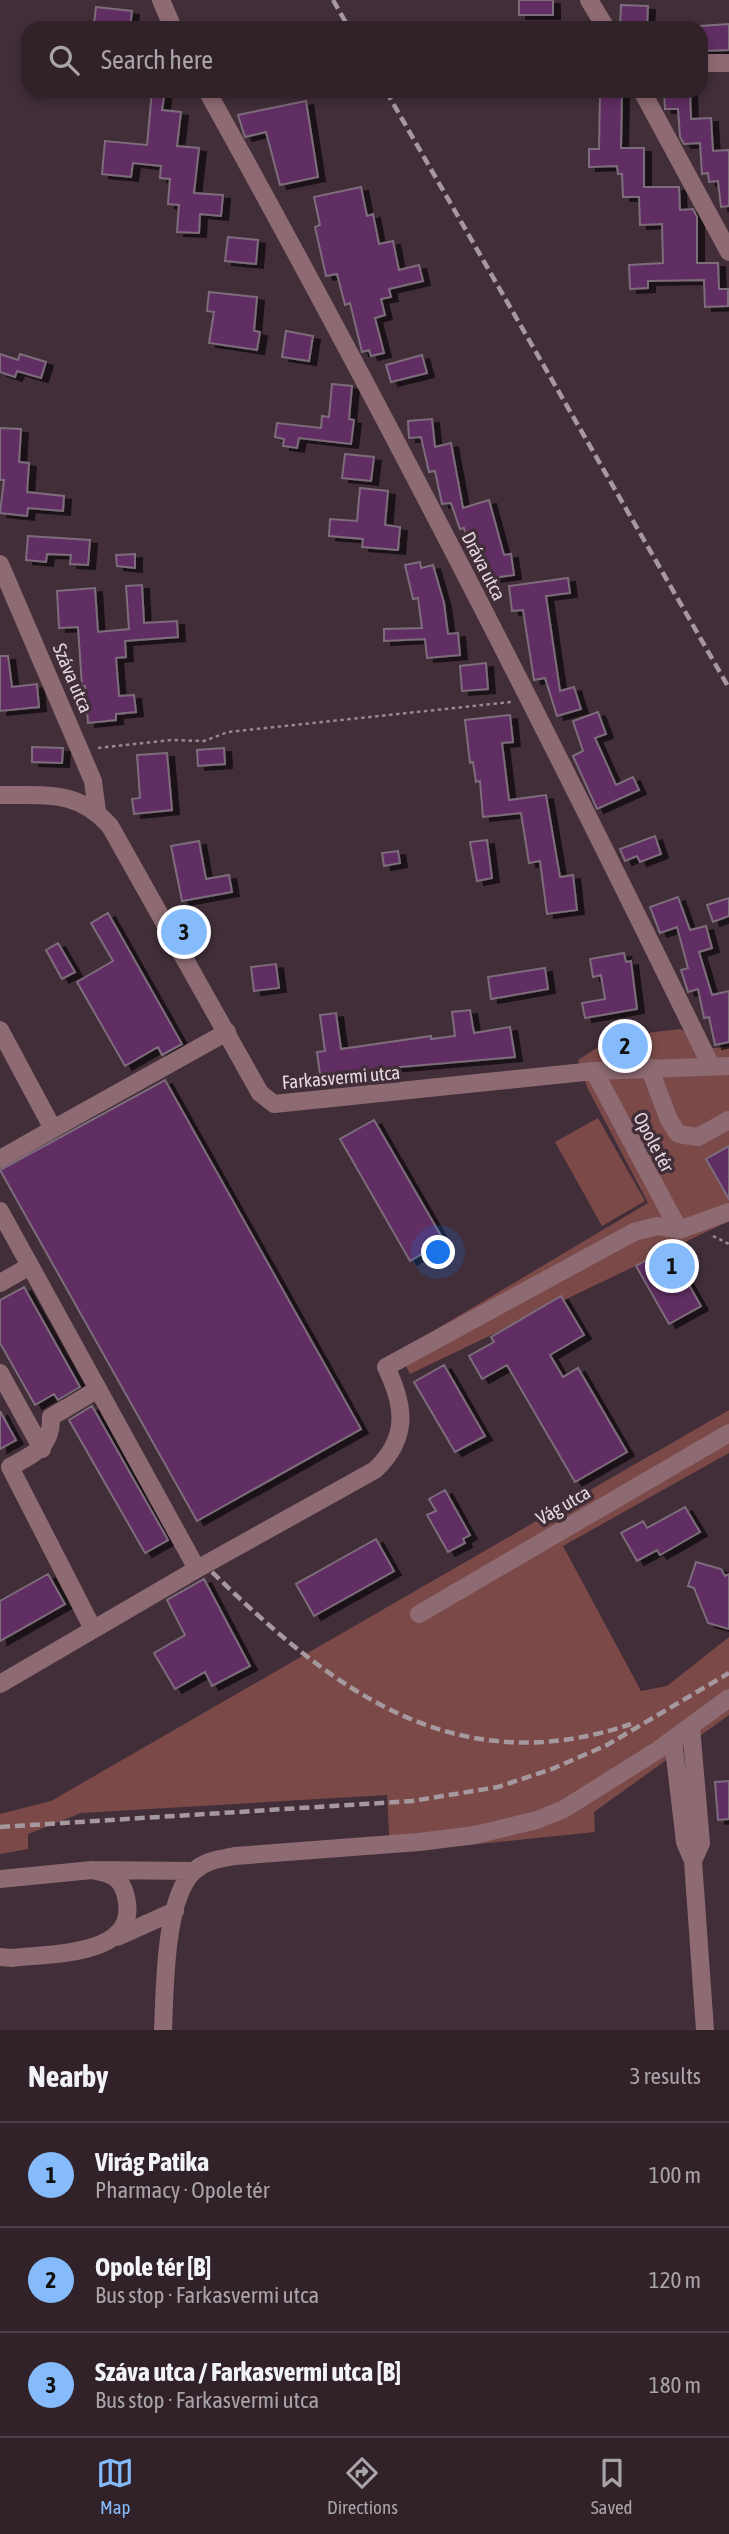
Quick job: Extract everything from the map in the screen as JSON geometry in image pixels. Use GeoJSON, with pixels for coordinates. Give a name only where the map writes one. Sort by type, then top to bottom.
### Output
{"type":"FeatureCollection","features":[{"type":"Feature","properties":{"kind":"street"},"geometry":{"type":"LineString","coordinates":[[162,0],[170,21]]}},
{"type":"Feature","properties":{"kind":"street"},"geometry":{"type":"LineString","coordinates":[[589,0],[602,21]]}},
{"type":"Feature","properties":{"kind":"street"},"geometry":{"type":"LineString","coordinates":[[708,63],[729,63]]}},
{"type":"Feature","properties":{"kind":"street","name":"Dráva utca"},"geometry":{"type":"LineString","coordinates":[[211,98],[367,382],[720,1066]]}},
{"type":"Feature","properties":{"kind":"street"},"geometry":{"type":"LineString","coordinates":[[646,98],[729,252]]}},
{"type":"Feature","properties":{"kind":"street","name":"Száva utca"},"geometry":{"type":"LineString","coordinates":[[0,564],[81,750],[93,781],[97,812]]}},
{"type":"Feature","properties":{"kind":"street","name":"Farkasvermi utca"},"geometry":{"type":"LineString","coordinates":[[0,795],[63,796],[88,804],[110,826],[260,1093],[267,1101],[281,1105],[649,1067],[720,1066]]}},
{"type":"Feature","properties":{"kind":"street"},"geometry":{"type":"LineString","coordinates":[[0,1030],[53,1129]]}},
{"type":"Feature","properties":{"kind":"street"},"geometry":{"type":"LineString","coordinates":[[0,1159],[227,1032]]}},
{"type":"Feature","properties":{"kind":"street"},"geometry":{"type":"LineString","coordinates":[[649,1067],[668,1120],[678,1134],[698,1137],[729,1120]]}},
{"type":"Feature","properties":{"kind":"street","name":"Opole tér"},"geometry":{"type":"LineString","coordinates":[[594,1072],[679,1230]]}},
{"type":"Feature","properties":{"kind":"street"},"geometry":{"type":"LineString","coordinates":[[0,1211],[197,1569]]}},
{"type":"Feature","properties":{"kind":"street"},"geometry":{"type":"LineString","coordinates":[[0,1684],[197,1569],[375,1470],[387,1459],[400,1436],[398,1393],[386,1367],[634,1233],[657,1226],[679,1230],[729,1212]]}},
{"type":"Feature","properties":{"kind":"street"},"geometry":{"type":"LineString","coordinates":[[0,1283],[30,1266]]}},
{"type":"Feature","properties":{"kind":"street"},"geometry":{"type":"LineString","coordinates":[[0,1373],[43,1449]]}},
{"type":"Feature","properties":{"kind":"street"},"geometry":{"type":"LineString","coordinates":[[93,1629],[5,1470],[43,1449],[52,1432],[51,1417],[98,1389]]}},
{"type":"Feature","properties":{"kind":"street","name":"Vág utca"},"geometry":{"type":"LineString","coordinates":[[419,1591],[423,1611],[729,1433]]}},
{"type":"Feature","properties":{"kind":"street"},"geometry":{"type":"LineString","coordinates":[[163,2030],[166,1952],[175,1911],[193,1871],[208,1861],[235,1856],[419,1842],[506,1830],[564,1809],[673,1740],[729,1698]]}},
{"type":"Feature","properties":{"kind":"street"},"geometry":{"type":"LineString","coordinates":[[691,1727],[701,1843],[693,1861]]}},
{"type":"Feature","properties":{"kind":"street"},"geometry":{"type":"LineString","coordinates":[[673,1740],[685,1842],[693,1861],[705,2030]]}},
{"type":"Feature","properties":{"kind":"street"},"geometry":{"type":"LineString","coordinates":[[0,1879],[92,1870],[193,1871]]}},
{"type":"Feature","properties":{"kind":"street"},"geometry":{"type":"LineString","coordinates":[[92,1870],[109,1873],[117,1878],[126,1894],[128,1918],[117,1937]]}},
{"type":"Feature","properties":{"kind":"street"},"geometry":{"type":"LineString","coordinates":[[0,1957],[12,1958],[97,1946],[175,1911]]}},
{"type":"Feature","properties":{"kind":"path"},"geometry":{"type":"LineString","coordinates":[[81,750],[171,740],[204,741],[228,732],[529,700]]}},
{"type":"Feature","properties":{"kind":"shaded area"},"geometry":{"type":"Polygon","coordinates":[[[680,1029],[713,1048],[729,1047],[729,1221],[410,1374],[398,1352],[648,1203],[587,1087],[578,1060],[614,1037],[680,1029]]]}},
{"type":"Feature","properties":{"kind":"shaded area"},"geometry":{"type":"Polygon","coordinates":[[[598,1118],[645,1201],[602,1226],[555,1142],[598,1118]]]}},
{"type":"Feature","properties":{"kind":"shaded area"},"geometry":{"type":"Polygon","coordinates":[[[729,1410],[729,1453],[563,1546],[641,1691],[667,1686],[729,1637],[729,1715],[594,1812],[595,1832],[390,1853],[387,1795],[81,1813],[28,1834],[28,1849],[0,1854],[0,1814],[51,1801],[729,1410]]]}},
{"type":"Feature","properties":{"kind":"building"},"geometry":{"type":"Polygon","coordinates":[[[519,0],[553,0],[553,15],[519,15],[519,0]]]}},
{"type":"Feature","properties":{"kind":"building"},"geometry":{"type":"Polygon","coordinates":[[[621,5],[648,6],[647,21],[620,21],[621,5]]]}},
{"type":"Feature","properties":{"kind":"building"},"geometry":{"type":"Polygon","coordinates":[[[96,7],[132,11],[131,21],[94,21],[96,7]]]}},
{"type":"Feature","properties":{"kind":"building"},"geometry":{"type":"Polygon","coordinates":[[[729,24],[729,50],[708,51],[708,25],[729,24]]]}},
{"type":"Feature","properties":{"kind":"building"},"geometry":{"type":"Polygon","coordinates":[[[151,98],[164,98],[162,110],[181,112],[177,146],[199,148],[194,193],[223,195],[221,216],[200,214],[199,233],[177,232],[179,205],[168,204],[170,179],[160,178],[161,166],[133,163],[131,177],[102,174],[105,141],[147,145],[151,98]]]}},
{"type":"Feature","properties":{"kind":"building"},"geometry":{"type":"Polygon","coordinates":[[[600,98],[622,98],[621,148],[644,148],[644,187],[679,187],[680,210],[693,209],[697,217],[697,263],[718,263],[719,289],[728,289],[728,306],[705,307],[704,280],[648,281],[648,288],[630,289],[629,265],[663,263],[662,224],[640,225],[639,197],[623,197],[622,174],[618,174],[617,166],[589,167],[589,149],[599,149],[600,98]]]}},
{"type":"Feature","properties":{"kind":"building"},"geometry":{"type":"Polygon","coordinates":[[[664,98],[690,98],[691,119],[711,118],[713,151],[729,150],[729,206],[721,207],[718,181],[709,182],[708,173],[702,174],[700,143],[684,144],[680,137],[678,109],[665,109],[664,98]]]}},
{"type":"Feature","properties":{"kind":"building"},"geometry":{"type":"Polygon","coordinates":[[[306,101],[318,177],[280,185],[266,132],[245,137],[238,115],[306,101]]]}},
{"type":"Feature","properties":{"kind":"building"},"geometry":{"type":"Polygon","coordinates":[[[361,187],[367,216],[373,214],[379,244],[393,241],[399,270],[419,265],[423,281],[389,289],[391,297],[381,299],[385,315],[375,318],[384,353],[371,356],[369,350],[362,352],[350,303],[345,305],[337,274],[326,276],[315,227],[320,225],[314,197],[361,187]]]}},
{"type":"Feature","properties":{"kind":"building"},"geometry":{"type":"Polygon","coordinates":[[[228,237],[258,240],[256,264],[225,261],[228,237]]]}},
{"type":"Feature","properties":{"kind":"building"},"geometry":{"type":"Polygon","coordinates":[[[209,292],[257,297],[254,331],[260,332],[257,350],[209,343],[214,312],[207,311],[209,292]]]}},
{"type":"Feature","properties":{"kind":"building"},"geometry":{"type":"Polygon","coordinates":[[[286,331],[313,336],[309,361],[282,357],[286,331]]]}},
{"type":"Feature","properties":{"kind":"building"},"geometry":{"type":"Polygon","coordinates":[[[0,354],[18,360],[20,354],[46,362],[41,378],[17,371],[15,377],[0,372],[0,354]]]}},
{"type":"Feature","properties":{"kind":"building"},"geometry":{"type":"Polygon","coordinates":[[[422,355],[427,373],[391,382],[386,365],[422,355]]]}},
{"type":"Feature","properties":{"kind":"building"},"geometry":{"type":"Polygon","coordinates":[[[332,384],[352,386],[349,419],[354,420],[351,444],[299,438],[297,448],[283,446],[284,439],[275,437],[277,423],[321,428],[322,416],[329,417],[332,384]]]}},
{"type":"Feature","properties":{"kind":"building"},"geometry":{"type":"Polygon","coordinates":[[[432,419],[435,447],[451,443],[463,508],[489,500],[504,555],[511,554],[514,575],[486,579],[483,549],[470,552],[464,528],[460,529],[451,503],[442,504],[435,471],[429,472],[421,437],[409,438],[408,421],[432,419]]]}},
{"type":"Feature","properties":{"kind":"building"},"geometry":{"type":"Polygon","coordinates":[[[0,428],[21,429],[19,462],[29,463],[27,492],[64,496],[63,511],[28,508],[27,516],[0,513],[4,480],[0,480],[0,428]]]}},
{"type":"Feature","properties":{"kind":"building"},"geometry":{"type":"Polygon","coordinates":[[[345,454],[374,457],[371,481],[342,478],[345,454]]]}},
{"type":"Feature","properties":{"kind":"building"},"geometry":{"type":"Polygon","coordinates":[[[360,488],[388,491],[385,525],[400,527],[398,550],[362,547],[363,539],[329,536],[330,519],[357,521],[360,488]]]}},
{"type":"Feature","properties":{"kind":"building"},"geometry":{"type":"Polygon","coordinates":[[[28,536],[90,540],[88,565],[70,564],[71,555],[47,554],[46,562],[26,560],[28,536]]]}},
{"type":"Feature","properties":{"kind":"building"},"geometry":{"type":"Polygon","coordinates":[[[135,554],[135,568],[117,566],[116,555],[135,554]]]}},
{"type":"Feature","properties":{"kind":"building"},"geometry":{"type":"Polygon","coordinates":[[[420,562],[421,568],[433,565],[444,603],[448,634],[458,633],[460,655],[427,658],[425,639],[384,641],[384,629],[422,628],[418,598],[413,599],[405,565],[420,562]]]}},
{"type":"Feature","properties":{"kind":"building"},"geometry":{"type":"Polygon","coordinates":[[[568,578],[570,593],[546,596],[560,691],[574,687],[581,709],[557,716],[545,678],[534,680],[523,610],[512,611],[509,586],[568,578]]]}},
{"type":"Feature","properties":{"kind":"building"},"geometry":{"type":"Polygon","coordinates":[[[142,585],[144,623],[177,621],[178,637],[125,641],[126,657],[116,658],[119,696],[134,695],[136,712],[116,714],[116,720],[88,723],[85,686],[82,686],[78,627],[59,628],[57,591],[95,588],[98,632],[129,629],[126,586],[142,585]]]}},
{"type":"Feature","properties":{"kind":"building"},"geometry":{"type":"Polygon","coordinates":[[[0,656],[8,656],[12,687],[37,684],[39,707],[0,711],[0,656]]]}},
{"type":"Feature","properties":{"kind":"building"},"geometry":{"type":"Polygon","coordinates":[[[486,663],[488,689],[462,691],[460,666],[486,663]]]}},
{"type":"Feature","properties":{"kind":"building"},"geometry":{"type":"Polygon","coordinates":[[[598,712],[606,734],[595,738],[616,785],[633,777],[639,790],[597,809],[573,756],[583,751],[573,721],[598,712]]]}},
{"type":"Feature","properties":{"kind":"building"},"geometry":{"type":"Polygon","coordinates":[[[510,715],[513,742],[502,743],[509,800],[546,795],[560,877],[573,875],[577,910],[547,914],[540,861],[529,863],[521,813],[483,817],[480,781],[476,782],[473,762],[470,763],[465,720],[510,715]]]}},
{"type":"Feature","properties":{"kind":"building"},"geometry":{"type":"Polygon","coordinates":[[[32,747],[63,748],[62,763],[32,762],[32,747]]]}},
{"type":"Feature","properties":{"kind":"building"},"geometry":{"type":"Polygon","coordinates":[[[224,748],[225,764],[198,766],[197,750],[224,748]]]}},
{"type":"Feature","properties":{"kind":"building"},"geometry":{"type":"Polygon","coordinates":[[[167,753],[172,810],[134,814],[132,799],[140,798],[137,755],[167,753]]]}},
{"type":"Feature","properties":{"kind":"building"},"geometry":{"type":"Polygon","coordinates":[[[655,836],[661,854],[640,862],[637,856],[625,861],[620,849],[655,836]]]}},
{"type":"Feature","properties":{"kind":"building"},"geometry":{"type":"Polygon","coordinates":[[[487,840],[492,878],[477,881],[470,842],[487,840]]]}},
{"type":"Feature","properties":{"kind":"building"},"geometry":{"type":"Polygon","coordinates":[[[199,841],[206,879],[229,875],[232,892],[182,901],[171,846],[199,841]]]}},
{"type":"Feature","properties":{"kind":"building"},"geometry":{"type":"Polygon","coordinates":[[[398,851],[400,863],[384,866],[382,853],[398,851]]]}},
{"type":"Feature","properties":{"kind":"building"},"geometry":{"type":"Polygon","coordinates":[[[678,897],[690,930],[706,926],[712,948],[699,952],[712,995],[729,991],[729,1042],[715,1045],[709,1017],[704,1018],[698,989],[688,992],[681,970],[688,968],[677,927],[660,933],[650,907],[678,897]]]}},
{"type":"Feature","properties":{"kind":"building"},"geometry":{"type":"Polygon","coordinates":[[[729,898],[729,916],[713,922],[707,905],[729,898]]]}},
{"type":"Feature","properties":{"kind":"building"},"geometry":{"type":"Polygon","coordinates":[[[108,913],[182,1044],[162,1055],[158,1047],[125,1066],[77,982],[113,961],[91,923],[108,913]]]}},
{"type":"Feature","properties":{"kind":"building"},"geometry":{"type":"Polygon","coordinates":[[[58,943],[75,972],[62,979],[46,950],[58,943]]]}},
{"type":"Feature","properties":{"kind":"building"},"geometry":{"type":"Polygon","coordinates":[[[624,953],[626,962],[631,961],[637,1009],[585,1018],[582,1003],[605,999],[601,975],[593,977],[590,959],[624,953]]]}},
{"type":"Feature","properties":{"kind":"building"},"geometry":{"type":"Polygon","coordinates":[[[276,964],[279,988],[254,991],[251,967],[276,964]]]}},
{"type":"Feature","properties":{"kind":"building"},"geometry":{"type":"Polygon","coordinates":[[[545,968],[548,989],[491,999],[488,977],[545,968]]]}},
{"type":"Feature","properties":{"kind":"building"},"geometry":{"type":"Polygon","coordinates":[[[470,1010],[474,1033],[510,1027],[515,1057],[320,1074],[317,1052],[325,1051],[320,1015],[336,1013],[341,1049],[431,1036],[431,1039],[455,1036],[452,1012],[470,1010]]]}},
{"type":"Feature","properties":{"kind":"building"},"geometry":{"type":"Polygon","coordinates":[[[165,1080],[361,1429],[197,1521],[0,1170],[165,1080]]]}},
{"type":"Feature","properties":{"kind":"building"},"geometry":{"type":"Polygon","coordinates":[[[374,1120],[444,1241],[410,1261],[340,1139],[374,1120]]]}},
{"type":"Feature","properties":{"kind":"building"},"geometry":{"type":"Polygon","coordinates":[[[729,1146],[729,1199],[706,1159],[729,1146]]]}},
{"type":"Feature","properties":{"kind":"building"},"geometry":{"type":"Polygon","coordinates":[[[668,1248],[701,1306],[669,1324],[636,1266],[668,1248]]]}},
{"type":"Feature","properties":{"kind":"building"},"geometry":{"type":"Polygon","coordinates":[[[24,1287],[80,1387],[58,1400],[54,1394],[35,1405],[0,1343],[0,1300],[24,1287]]]}},
{"type":"Feature","properties":{"kind":"building"},"geometry":{"type":"Polygon","coordinates":[[[561,1296],[584,1335],[550,1355],[563,1377],[578,1368],[627,1452],[575,1482],[507,1365],[482,1379],[469,1356],[494,1342],[491,1337],[561,1296]]]}},
{"type":"Feature","properties":{"kind":"building"},"geometry":{"type":"Polygon","coordinates":[[[444,1365],[485,1436],[455,1452],[414,1382],[444,1365]]]}},
{"type":"Feature","properties":{"kind":"building"},"geometry":{"type":"Polygon","coordinates":[[[92,1406],[168,1540],[145,1553],[69,1420],[92,1406]]]}},
{"type":"Feature","properties":{"kind":"building"},"geometry":{"type":"Polygon","coordinates":[[[0,1411],[16,1440],[0,1449],[0,1411]]]}},
{"type":"Feature","properties":{"kind":"building"},"geometry":{"type":"Polygon","coordinates":[[[445,1490],[470,1535],[463,1539],[465,1543],[448,1552],[427,1515],[436,1511],[429,1499],[445,1490]]]}},
{"type":"Feature","properties":{"kind":"building"},"geometry":{"type":"Polygon","coordinates":[[[685,1507],[700,1532],[660,1555],[657,1550],[637,1561],[621,1533],[643,1521],[647,1528],[685,1507]]]}},
{"type":"Feature","properties":{"kind":"building"},"geometry":{"type":"Polygon","coordinates":[[[376,1539],[394,1571],[314,1616],[296,1584],[376,1539]]]}},
{"type":"Feature","properties":{"kind":"building"},"geometry":{"type":"Polygon","coordinates":[[[696,1562],[721,1569],[725,1576],[729,1574],[729,1629],[708,1623],[694,1588],[688,1586],[696,1562]]]}},
{"type":"Feature","properties":{"kind":"building"},"geometry":{"type":"Polygon","coordinates":[[[48,1574],[65,1604],[0,1641],[0,1601],[48,1574]]]}},
{"type":"Feature","properties":{"kind":"building"},"geometry":{"type":"Polygon","coordinates":[[[204,1579],[250,1666],[212,1686],[205,1672],[175,1689],[154,1653],[185,1635],[167,1600],[204,1579]]]}},
{"type":"Feature","properties":{"kind":"building"},"geometry":{"type":"Polygon","coordinates":[[[729,1781],[729,1819],[718,1820],[715,1782],[729,1781]]]}},
{"type":"Feature","properties":{"kind":"railway"},"geometry":{"type":"LineString","coordinates":[[333,0],[345,21]]}},
{"type":"Feature","properties":{"kind":"railway"},"geometry":{"type":"LineString","coordinates":[[390,98],[729,688]]}},
{"type":"Feature","properties":{"kind":"railway"},"geometry":{"type":"LineString","coordinates":[[212,1572],[303,1654],[351,1687],[400,1714],[452,1733],[508,1742],[567,1739],[631,1724]]}},
{"type":"Feature","properties":{"kind":"railway"},"geometry":{"type":"LineString","coordinates":[[0,1827],[412,1801],[498,1787],[552,1769],[607,1745],[729,1673]]}},
{"type":"Feature","properties":{"kind":"place","name":"Száva utca / Farkasvermi utca [B]"},"geometry":{"type":"Point","coordinates":[184,932]}},
{"type":"Feature","properties":{"kind":"place","name":"Opole tér [B]"},"geometry":{"type":"Point","coordinates":[625,1046]}},
{"type":"Feature","properties":{"kind":"place","name":"Virág Patika"},"geometry":{"type":"Point","coordinates":[672,1266]}}]}
